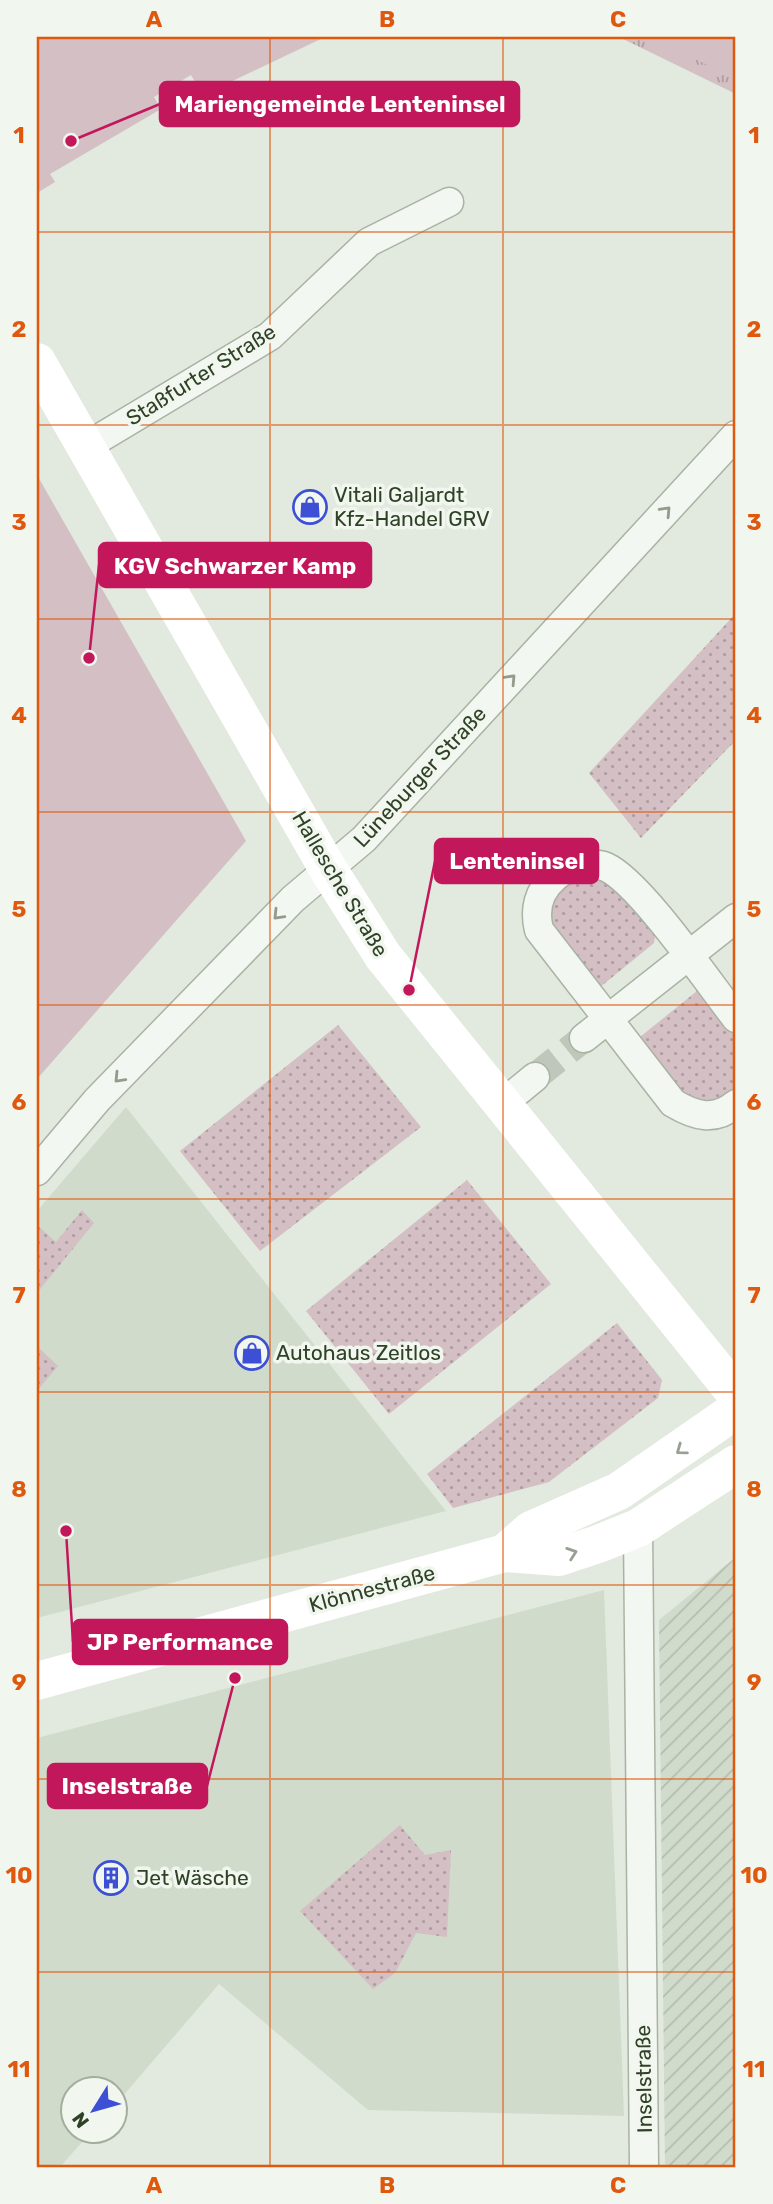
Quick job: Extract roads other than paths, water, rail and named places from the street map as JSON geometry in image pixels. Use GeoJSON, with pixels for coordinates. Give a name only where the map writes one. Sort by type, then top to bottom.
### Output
{"type":"FeatureCollection","features":[{"type":"Feature","properties":{"kind":"main road","name":"Hallesche Straße"},"geometry":{"type":"LineString","coordinates":[[37,362],[328,869],[383,956],[736,1394]]}},
{"type":"Feature","properties":{"kind":"main road","name":"Klönnestraße"},"geometry":{"type":"LineString","coordinates":[[505,1553],[531,1530],[628,1485],[736,1410]]}},
{"type":"Feature","properties":{"kind":"main road","name":"Klönnestraße"},"geometry":{"type":"LineString","coordinates":[[37,1681],[505,1553],[559,1557],[638,1528],[736,1464]]}},
{"type":"Feature","properties":{"kind":"street","name":"Staßfurter Straße"},"geometry":{"type":"LineString","coordinates":[[85,447],[270,336],[369,242],[449,202]]}},
{"type":"Feature","properties":{"kind":"street","name":"Lüneburger Straße"},"geometry":{"type":"LineString","coordinates":[[37,1171],[97,1100],[293,899],[364,839],[736,435]]}},
{"type":"Feature","properties":{"kind":"street"},"geometry":{"type":"LineString","coordinates":[[736,1018],[629,883],[605,866],[578,865],[555,876],[542,893],[535,912],[539,930],[673,1102],[692,1114],[713,1116],[736,1104]]}},
{"type":"Feature","properties":{"kind":"street"},"geometry":{"type":"LineString","coordinates":[[584,1038],[736,918]]}},
{"type":"Feature","properties":{"kind":"street"},"geometry":{"type":"LineString","coordinates":[[501,1105],[536,1077]]}},
{"type":"Feature","properties":{"kind":"street","name":"Inselstraße"},"geometry":{"type":"LineString","coordinates":[[638,1528],[645,2167]]}},
{"type":"Feature","properties":{"kind":"tunnel"},"geometry":{"type":"LineString","coordinates":[[535,1077],[584,1038]]}},
{"type":"Feature","properties":{"kind":"place","name":"Mariengemeinde Lenteninsel"},"geometry":{"type":"Point","coordinates":[71,141]}},
{"type":"Feature","properties":{"kind":"place","name":"Vitali Galjardt Kfz-Handel GRV"},"geometry":{"type":"Point","coordinates":[310,507]}},
{"type":"Feature","properties":{"kind":"place","name":"KGV Schwarzer Kamp"},"geometry":{"type":"Point","coordinates":[89,658]}},
{"type":"Feature","properties":{"kind":"place","name":"Lenteninsel"},"geometry":{"type":"Point","coordinates":[409,990]}},
{"type":"Feature","properties":{"kind":"place","name":"Autohaus Zeitlos"},"geometry":{"type":"Point","coordinates":[252,1353]}},
{"type":"Feature","properties":{"kind":"place","name":"JP Performance"},"geometry":{"type":"Point","coordinates":[66,1531]}},
{"type":"Feature","properties":{"kind":"place","name":"Inselstraße"},"geometry":{"type":"Point","coordinates":[235,1678]}},
{"type":"Feature","properties":{"kind":"place","name":"Jet Wäsche"},"geometry":{"type":"Point","coordinates":[111,1878]}}]}
